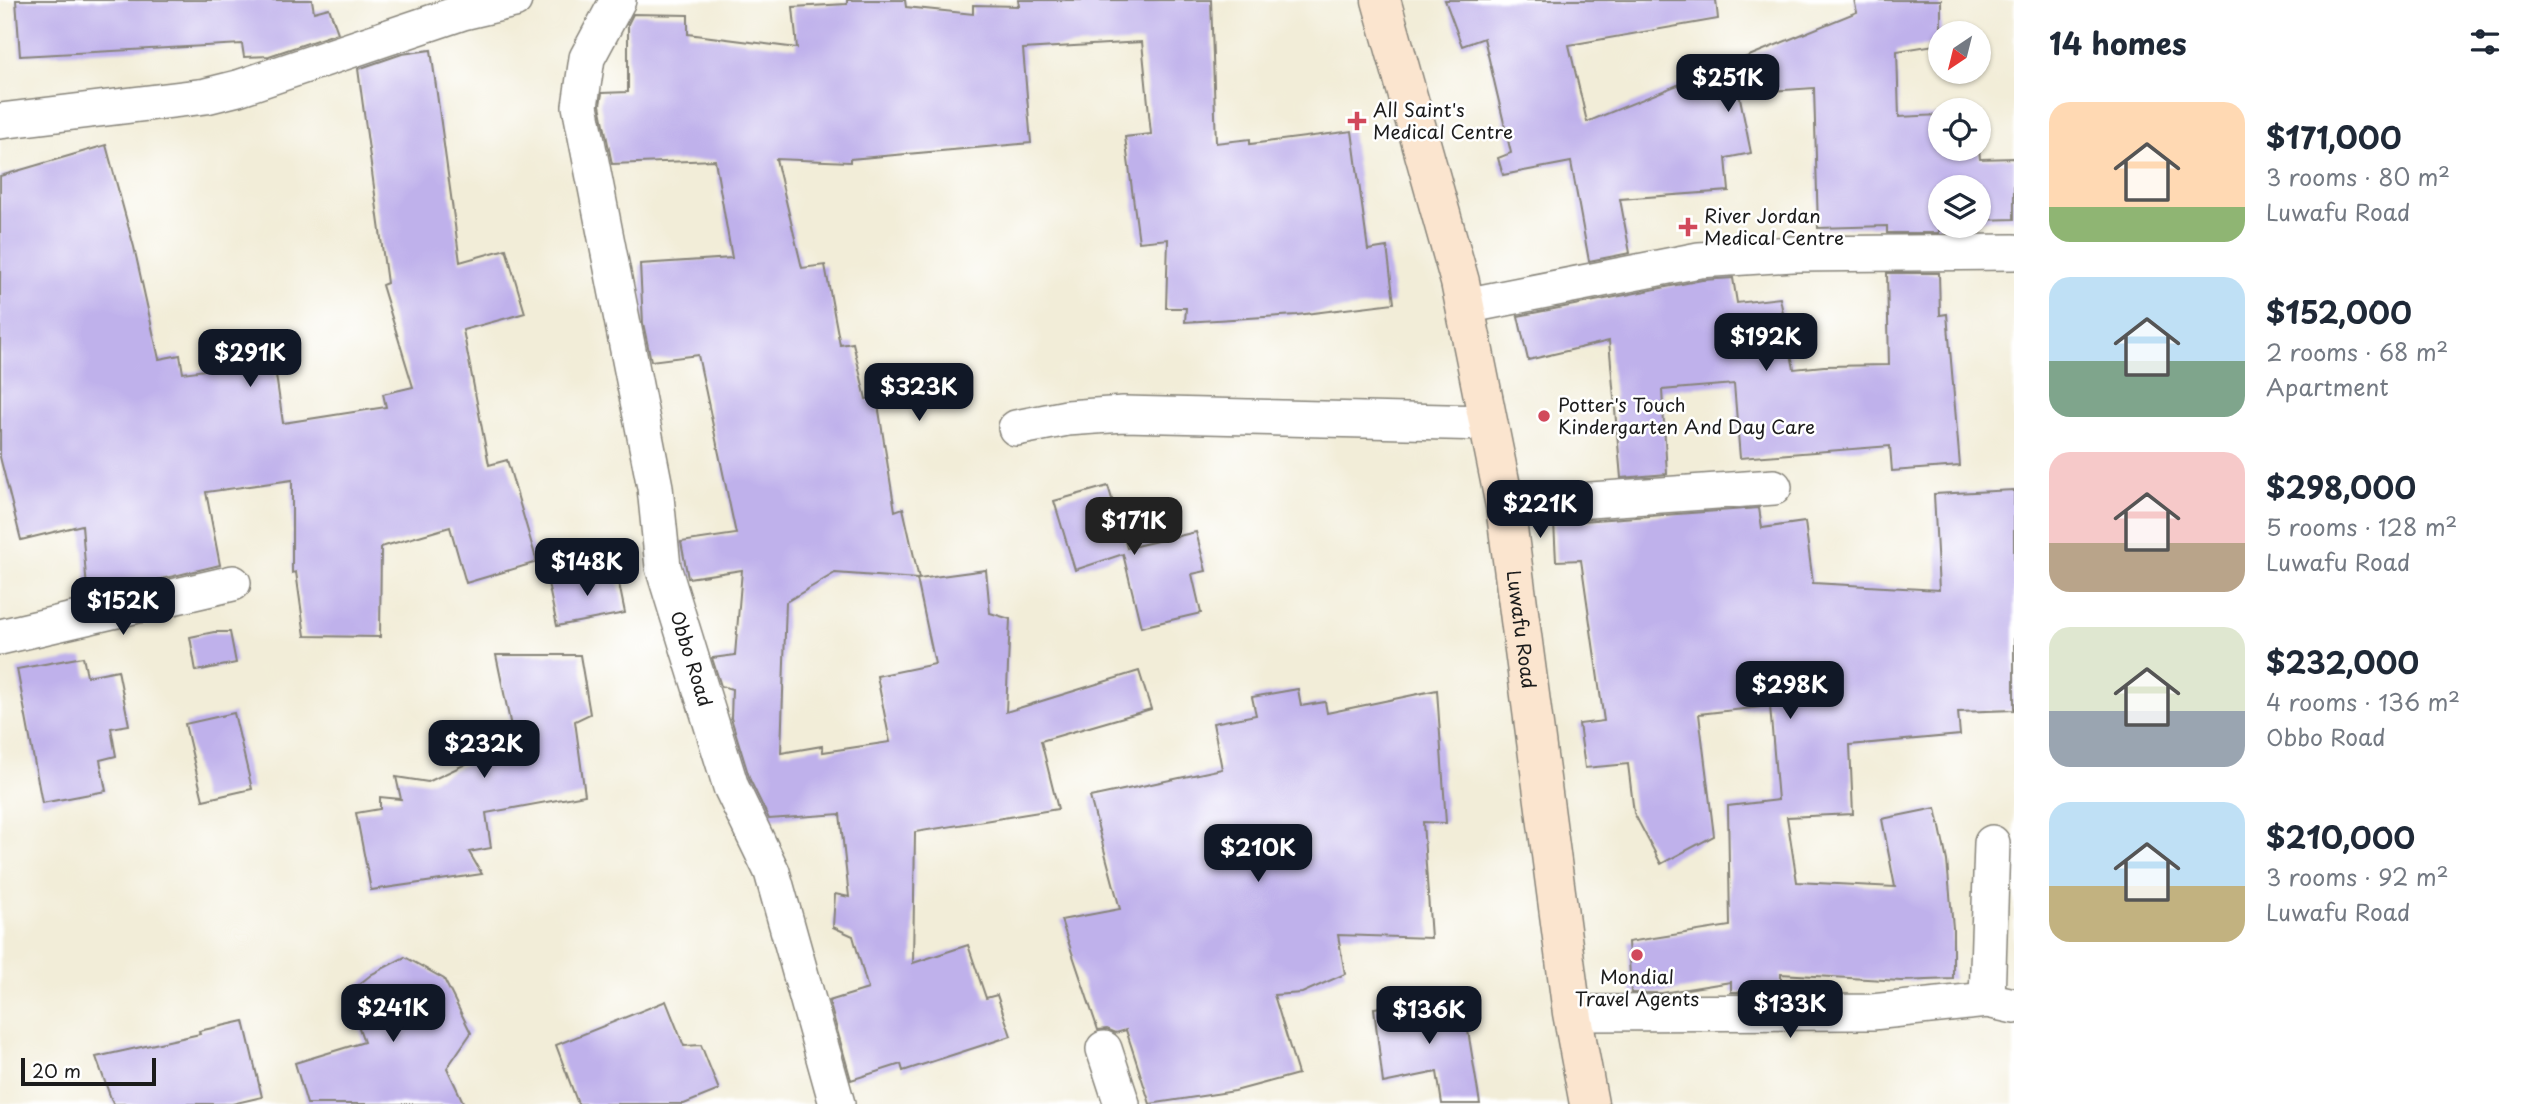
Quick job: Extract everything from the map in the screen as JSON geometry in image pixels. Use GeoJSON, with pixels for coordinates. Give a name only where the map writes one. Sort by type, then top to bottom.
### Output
{"type":"FeatureCollection","features":[{"type":"Feature","properties":{"kind":"street"},"geometry":{"type":"LineString","coordinates":[[0,121],[206,96],[239,88],[463,12],[514,0]]}},
{"type":"Feature","properties":{"kind":"street","name":"Obbo Road"},"geometry":{"type":"LineString","coordinates":[[618,0],[587,58],[580,106],[655,486],[663,568],[731,787],[772,872],[837,1104]]}},
{"type":"Feature","properties":{"kind":"street","name":"Luwafu Road"},"geometry":{"type":"LineString","coordinates":[[1381,0],[1465,306],[1505,506],[1572,1013],[1589,1104]]}},
{"type":"Feature","properties":{"kind":"street"},"geometry":{"type":"LineString","coordinates":[[1465,306],[1699,260],[1793,254],[2014,252]]}},
{"type":"Feature","properties":{"kind":"street"},"geometry":{"type":"LineString","coordinates":[[1016,428],[1067,418],[1124,414],[1488,423]]}},
{"type":"Feature","properties":{"kind":"street"},"geometry":{"type":"LineString","coordinates":[[1505,506],[1774,487]]}},
{"type":"Feature","properties":{"kind":"street"},"geometry":{"type":"LineString","coordinates":[[0,637],[233,583]]}},
{"type":"Feature","properties":{"kind":"street"},"geometry":{"type":"LineString","coordinates":[[1572,1013],[1872,1012],[2001,1003],[1992,842]]}},
{"type":"Feature","properties":{"kind":"street"},"geometry":{"type":"LineString","coordinates":[[1104,1049],[1122,1104]]}},
{"type":"Feature","properties":{"kind":"building"},"geometry":{"type":"Polygon","coordinates":[[[16,0],[312,0],[314,12],[329,8],[338,33],[269,56],[244,57],[242,44],[20,56],[16,0]]]}},
{"type":"Feature","properties":{"kind":"building"},"geometry":{"type":"Polygon","coordinates":[[[847,0],[905,0],[906,7],[973,14],[973,5],[1019,6],[1018,0],[1211,0],[1216,143],[1250,139],[1250,144],[1352,131],[1368,250],[1387,247],[1394,303],[1297,315],[1185,322],[1186,308],[1166,308],[1168,239],[1139,242],[1125,137],[1151,134],[1142,42],[1023,49],[1031,143],[850,159],[850,162],[776,159],[802,268],[825,265],[840,345],[853,343],[866,399],[877,398],[895,511],[903,508],[919,579],[986,570],[990,613],[1010,619],[1006,712],[1139,671],[1151,709],[1041,741],[1058,809],[915,832],[913,963],[968,945],[986,998],[997,995],[1011,1036],[903,1071],[901,1064],[851,1080],[829,1001],[868,989],[853,936],[833,927],[835,894],[849,897],[840,814],[769,819],[750,780],[731,718],[732,689],[721,686],[712,658],[735,655],[742,570],[688,578],[681,542],[736,534],[698,355],[651,361],[643,323],[640,264],[732,258],[715,160],[612,164],[600,105],[602,93],[628,92],[628,24],[633,14],[688,15],[688,34],[797,48],[793,7],[847,4],[847,0]],[[835,573],[786,602],[781,753],[822,746],[823,752],[890,742],[877,676],[935,664],[917,579],[835,573]]]}},
{"type":"Feature","properties":{"kind":"building"},"geometry":{"type":"Polygon","coordinates":[[[1445,0],[1716,0],[1718,19],[1569,45],[1587,122],[1857,12],[1854,0],[1941,0],[1941,21],[1928,21],[1928,46],[1897,51],[1899,117],[1928,116],[1928,161],[1991,161],[1991,159],[2014,158],[2014,219],[1991,220],[1991,175],[1928,175],[1928,233],[1887,233],[1887,226],[1818,228],[1814,88],[1739,93],[1751,153],[1726,158],[1729,191],[1620,199],[1630,253],[1589,261],[1571,162],[1503,175],[1498,158],[1511,153],[1484,38],[1462,46],[1445,0]]]}},
{"type":"Feature","properties":{"kind":"building"},"geometry":{"type":"Polygon","coordinates":[[[431,50],[460,262],[506,249],[525,313],[463,330],[489,465],[507,460],[537,562],[466,583],[450,527],[381,547],[380,637],[305,636],[296,572],[292,573],[292,480],[206,492],[220,565],[128,587],[87,590],[82,525],[21,540],[0,457],[0,176],[106,145],[134,247],[159,359],[180,355],[183,373],[274,361],[283,423],[386,407],[383,394],[413,387],[382,285],[387,283],[358,69],[402,54],[431,50]]]}},
{"type":"Feature","properties":{"kind":"building"},"geometry":{"type":"Polygon","coordinates":[[[1887,273],[1939,273],[1940,315],[1947,314],[1960,466],[1892,471],[1890,446],[1740,458],[1734,384],[1662,390],[1667,474],[1621,478],[1609,341],[1528,360],[1518,316],[1702,280],[1733,278],[1737,303],[1780,298],[1794,369],[1889,365],[1887,273]]]}},
{"type":"Feature","properties":{"kind":"building"},"geometry":{"type":"Polygon","coordinates":[[[1108,486],[1127,548],[1196,532],[1206,571],[1192,574],[1201,613],[1141,627],[1123,554],[1075,570],[1054,501],[1108,486]]]}},
{"type":"Feature","properties":{"kind":"building"},"geometry":{"type":"Polygon","coordinates":[[[2014,490],[2014,710],[1958,712],[1960,735],[1850,745],[1853,814],[1787,817],[1797,882],[1895,887],[1882,819],[1936,808],[1947,861],[1953,928],[1953,979],[1901,981],[1781,974],[1781,992],[1731,992],[1731,982],[1662,993],[1631,993],[1628,942],[1730,926],[1728,806],[1778,800],[1770,706],[1699,714],[1714,836],[1661,864],[1634,813],[1628,764],[1585,768],[1579,724],[1604,721],[1581,560],[1556,561],[1554,523],[1759,508],[1762,528],[1805,522],[1813,583],[1939,590],[1934,494],[2014,490]]]}},
{"type":"Feature","properties":{"kind":"building"},"geometry":{"type":"Polygon","coordinates":[[[616,569],[625,613],[557,626],[548,583],[616,569]]]}},
{"type":"Feature","properties":{"kind":"building"},"geometry":{"type":"Polygon","coordinates":[[[230,632],[236,663],[196,671],[190,637],[230,632]]]}},
{"type":"Feature","properties":{"kind":"building"},"geometry":{"type":"Polygon","coordinates":[[[496,655],[580,655],[590,714],[575,721],[585,795],[486,813],[491,848],[469,852],[482,874],[371,890],[356,813],[380,809],[380,797],[401,799],[396,777],[428,782],[514,741],[496,655]]]}},
{"type":"Feature","properties":{"kind":"building"},"geometry":{"type":"Polygon","coordinates":[[[83,657],[87,676],[118,670],[129,725],[111,728],[116,756],[100,760],[106,791],[42,803],[17,669],[83,657]]]}},
{"type":"Feature","properties":{"kind":"building"},"geometry":{"type":"Polygon","coordinates":[[[1298,689],[1301,706],[1325,702],[1327,713],[1437,690],[1446,823],[1423,822],[1431,938],[1338,935],[1345,974],[1302,993],[1274,995],[1298,1074],[1235,1091],[1150,1104],[1126,1030],[1116,1033],[1107,1029],[1098,1030],[1061,920],[1120,909],[1090,797],[1222,769],[1213,723],[1256,715],[1252,697],[1298,689]]]}},
{"type":"Feature","properties":{"kind":"building"},"geometry":{"type":"Polygon","coordinates":[[[234,713],[252,789],[203,800],[185,724],[234,713]]]}},
{"type":"Feature","properties":{"kind":"building"},"geometry":{"type":"Polygon","coordinates":[[[405,957],[444,979],[471,1033],[447,1068],[464,1104],[307,1104],[295,1063],[364,1042],[347,994],[372,974],[405,957]]]}},
{"type":"Feature","properties":{"kind":"building"},"geometry":{"type":"Polygon","coordinates":[[[1462,994],[1480,1104],[1442,1104],[1437,1072],[1383,1083],[1374,1008],[1462,994]]]}},
{"type":"Feature","properties":{"kind":"building"},"geometry":{"type":"Polygon","coordinates":[[[666,1001],[684,1046],[701,1045],[719,1090],[684,1104],[578,1104],[556,1045],[666,1001]]]}},
{"type":"Feature","properties":{"kind":"building"},"geometry":{"type":"Polygon","coordinates":[[[244,1021],[262,1097],[232,1104],[113,1104],[96,1057],[200,1034],[199,1031],[244,1021]]]}},
{"type":"Feature","properties":{"kind":"place","name":"All Saint's Medical Centre"},"geometry":{"type":"Point","coordinates":[1357,121]}},
{"type":"Feature","properties":{"kind":"place","name":"River Jordan Medical Centre"},"geometry":{"type":"Point","coordinates":[1688,227]}},
{"type":"Feature","properties":{"kind":"place","name":"Potter's Touch Kindergarten And Day Care"},"geometry":{"type":"Point","coordinates":[1544,416]}},
{"type":"Feature","properties":{"kind":"place","name":"Mondial Travel Agents"},"geometry":{"type":"Point","coordinates":[1637,955]}}]}
